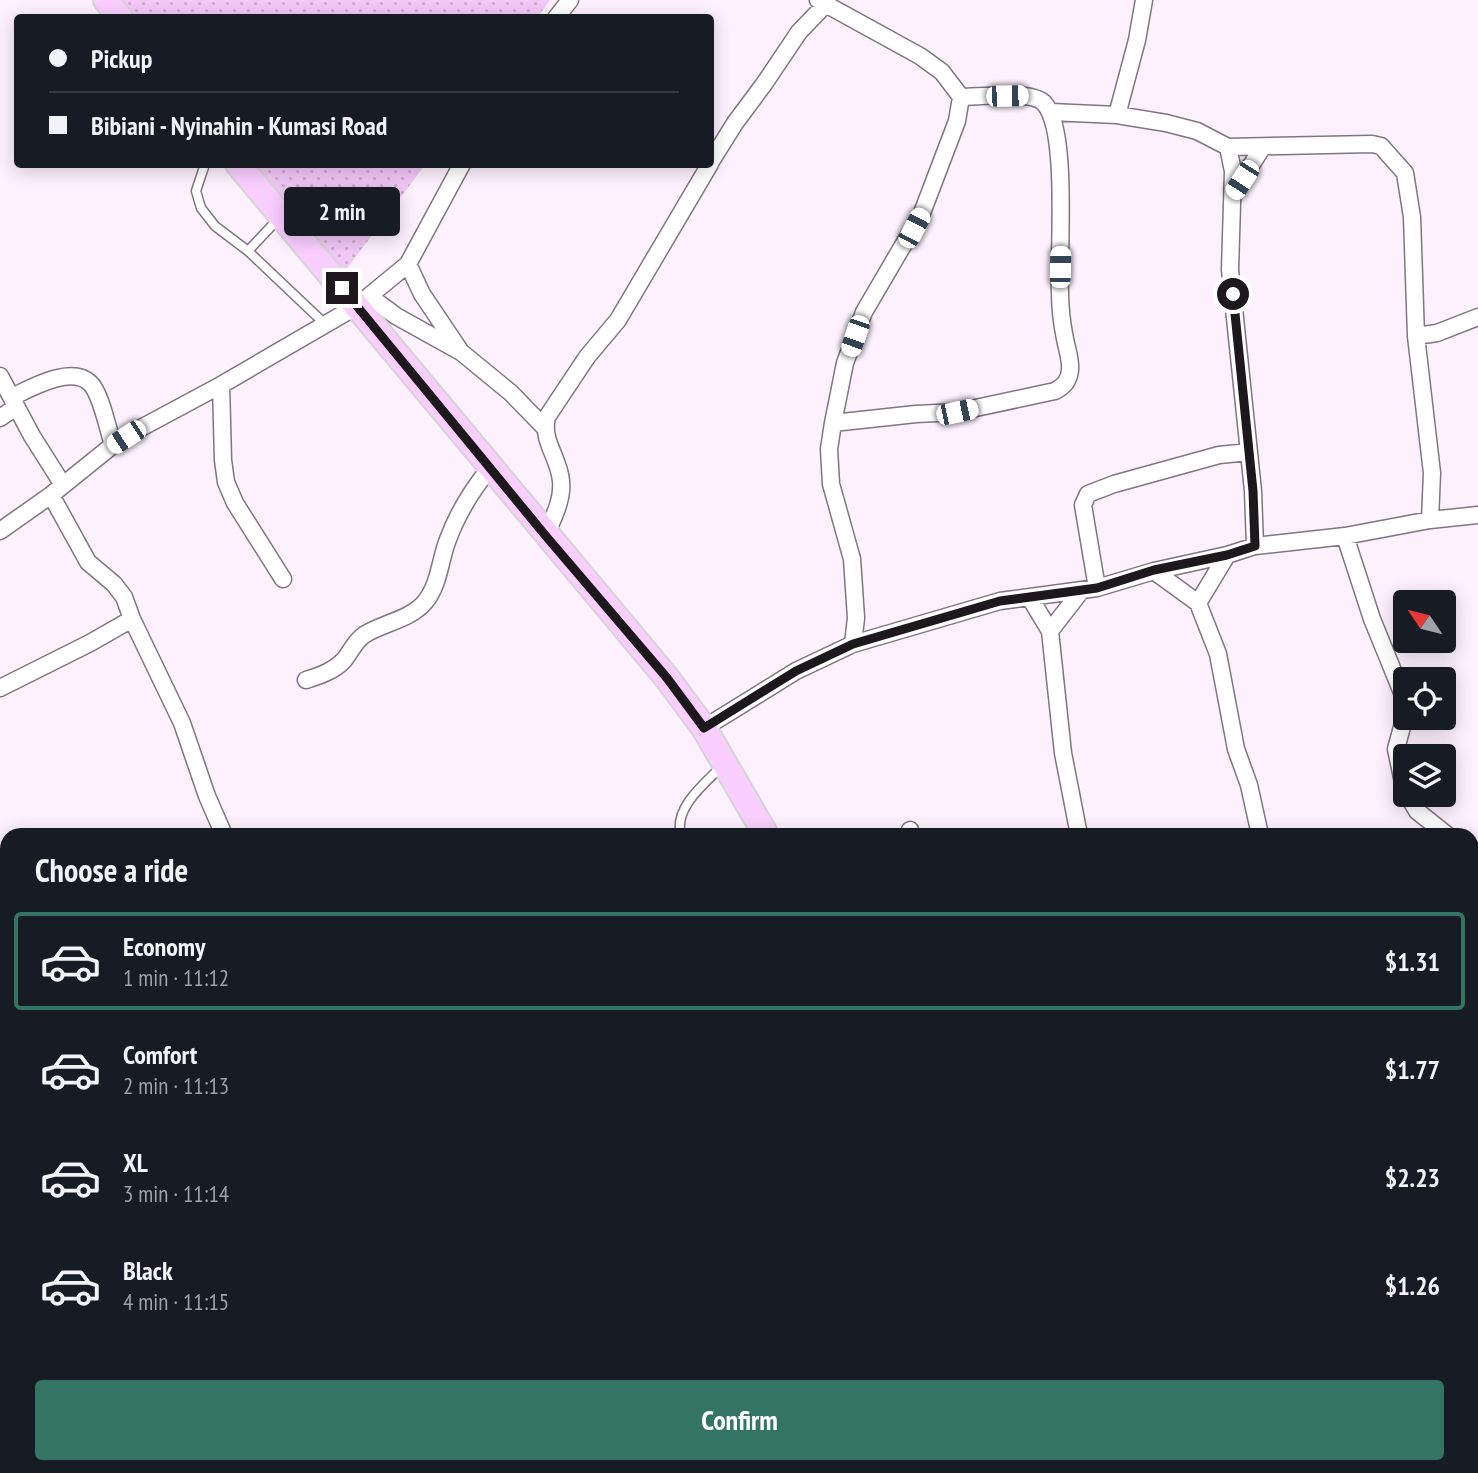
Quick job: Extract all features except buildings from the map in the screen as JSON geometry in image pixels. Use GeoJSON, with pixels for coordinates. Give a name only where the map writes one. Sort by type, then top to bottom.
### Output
{"type":"FeatureCollection","features":[{"type":"Feature","properties":{"kind":"main road"},"geometry":{"type":"LineString","coordinates":[[106,0],[117,14]]}},
{"type":"Feature","properties":{"kind":"main road"},"geometry":{"type":"LineString","coordinates":[[241,168],[281,216],[363,301],[490,468],[667,678],[704,728],[762,828]]}},
{"type":"Feature","properties":{"kind":"street"},"geometry":{"type":"LineString","coordinates":[[559,14],[570,0]]}},
{"type":"Feature","properties":{"kind":"street"},"geometry":{"type":"LineString","coordinates":[[1117,115],[1137,40],[1144,0]]}},
{"type":"Feature","properties":{"kind":"street"},"geometry":{"type":"LineString","coordinates":[[714,157],[735,123],[822,2],[920,56],[942,72],[961,97],[957,121],[922,213],[864,312],[845,363],[833,423],[829,449],[831,485],[852,559],[856,618],[853,644]]}},
{"type":"Feature","properties":{"kind":"street"},"geometry":{"type":"LineString","coordinates":[[833,423],[957,412],[1055,391],[1067,381],[1071,367],[1060,293],[1061,190],[1056,134],[1051,112],[1041,101],[1030,96],[961,97]]}},
{"type":"Feature","properties":{"kind":"street"},"geometry":{"type":"LineString","coordinates":[[1051,112],[1117,115],[1166,123],[1197,131],[1228,147],[1372,144],[1381,146],[1392,156],[1405,173],[1412,217],[1416,336],[1432,473],[1430,520]]}},
{"type":"Feature","properties":{"kind":"street"},"geometry":{"type":"LineString","coordinates":[[1228,147],[1233,171],[1230,270],[1249,452],[1255,546]]}},
{"type":"Feature","properties":{"kind":"street"},"geometry":{"type":"LineString","coordinates":[[1233,194],[1262,148]]}},
{"type":"Feature","properties":{"kind":"street"},"geometry":{"type":"LineString","coordinates":[[0,531],[113,445],[363,301],[408,264],[460,168]]}},
{"type":"Feature","properties":{"kind":"street"},"geometry":{"type":"LineString","coordinates":[[545,535],[559,503],[562,482],[546,440],[547,416],[587,357],[618,320],[708,168]]}},
{"type":"Feature","properties":{"kind":"street"},"geometry":{"type":"LineString","coordinates":[[408,264],[422,294],[461,352]]}},
{"type":"Feature","properties":{"kind":"street"},"geometry":{"type":"LineString","coordinates":[[363,301],[461,352],[511,393],[545,428]]}},
{"type":"Feature","properties":{"kind":"street"},"geometry":{"type":"LineString","coordinates":[[1416,336],[1437,333],[1478,317]]}},
{"type":"Feature","properties":{"kind":"street"},"geometry":{"type":"LineString","coordinates":[[0,376],[57,490],[88,562],[114,584],[124,597],[182,723],[221,828]]}},
{"type":"Feature","properties":{"kind":"street"},"geometry":{"type":"LineString","coordinates":[[0,418],[14,402],[48,381],[78,376],[89,381],[95,390],[113,445]]}},
{"type":"Feature","properties":{"kind":"street"},"geometry":{"type":"LineString","coordinates":[[221,385],[226,482],[235,503],[283,579]]}},
{"type":"Feature","properties":{"kind":"street"},"geometry":{"type":"LineString","coordinates":[[1050,631],[1089,589],[1083,505],[1088,494],[1114,484],[1219,455],[1249,452]]}},
{"type":"Feature","properties":{"kind":"street"},"geometry":{"type":"LineString","coordinates":[[306,680],[332,669],[344,660],[357,640],[366,634],[405,616],[424,603],[438,575],[447,542],[467,496],[490,468]]}},
{"type":"Feature","properties":{"kind":"street"},"geometry":{"type":"LineString","coordinates":[[704,728],[796,671],[853,644],[1000,601],[1089,589],[1255,546],[1345,536],[1430,520],[1478,515]]}},
{"type":"Feature","properties":{"kind":"street"},"geometry":{"type":"LineString","coordinates":[[1345,536],[1372,620],[1393,671]]}},
{"type":"Feature","properties":{"kind":"street"},"geometry":{"type":"LineString","coordinates":[[1198,603],[1227,555]]}},
{"type":"Feature","properties":{"kind":"street"},"geometry":{"type":"LineString","coordinates":[[1154,570],[1198,603],[1218,654],[1236,749],[1249,785],[1258,828]]}},
{"type":"Feature","properties":{"kind":"street"},"geometry":{"type":"LineString","coordinates":[[1030,598],[1050,631],[1063,753],[1078,828]]}},
{"type":"Feature","properties":{"kind":"street"},"geometry":{"type":"LineString","coordinates":[[0,688],[132,619]]}},
{"type":"Feature","properties":{"kind":"street"},"geometry":{"type":"LineString","coordinates":[[1415,807],[1438,828]]}},
{"type":"Feature","properties":{"kind":"lane"},"geometry":{"type":"LineString","coordinates":[[204,168],[196,191],[201,208],[215,226],[248,251],[325,324]]}},
{"type":"Feature","properties":{"kind":"lane"},"geometry":{"type":"LineString","coordinates":[[248,251],[281,216]]}},
{"type":"Feature","properties":{"kind":"lane"},"geometry":{"type":"LineString","coordinates":[[679,828],[685,809],[693,796],[725,762]]}},
{"type":"Feature","properties":{"kind":"shaded area"},"geometry":{"type":"Polygon","coordinates":[[[122,0],[550,0],[540,14],[133,14],[122,0]]]}},
{"type":"Feature","properties":{"kind":"shaded area"},"geometry":{"type":"Polygon","coordinates":[[[259,168],[423,168],[345,271],[259,168]]]}},
{"type":"Feature","properties":{"kind":"route"},"geometry":{"type":"LineString","coordinates":[[342,288],[545,535],[667,678],[704,728],[796,671],[853,644],[1000,601],[1097,588],[1154,570],[1227,555],[1255,546],[1253,491],[1233,294]]}}]}
